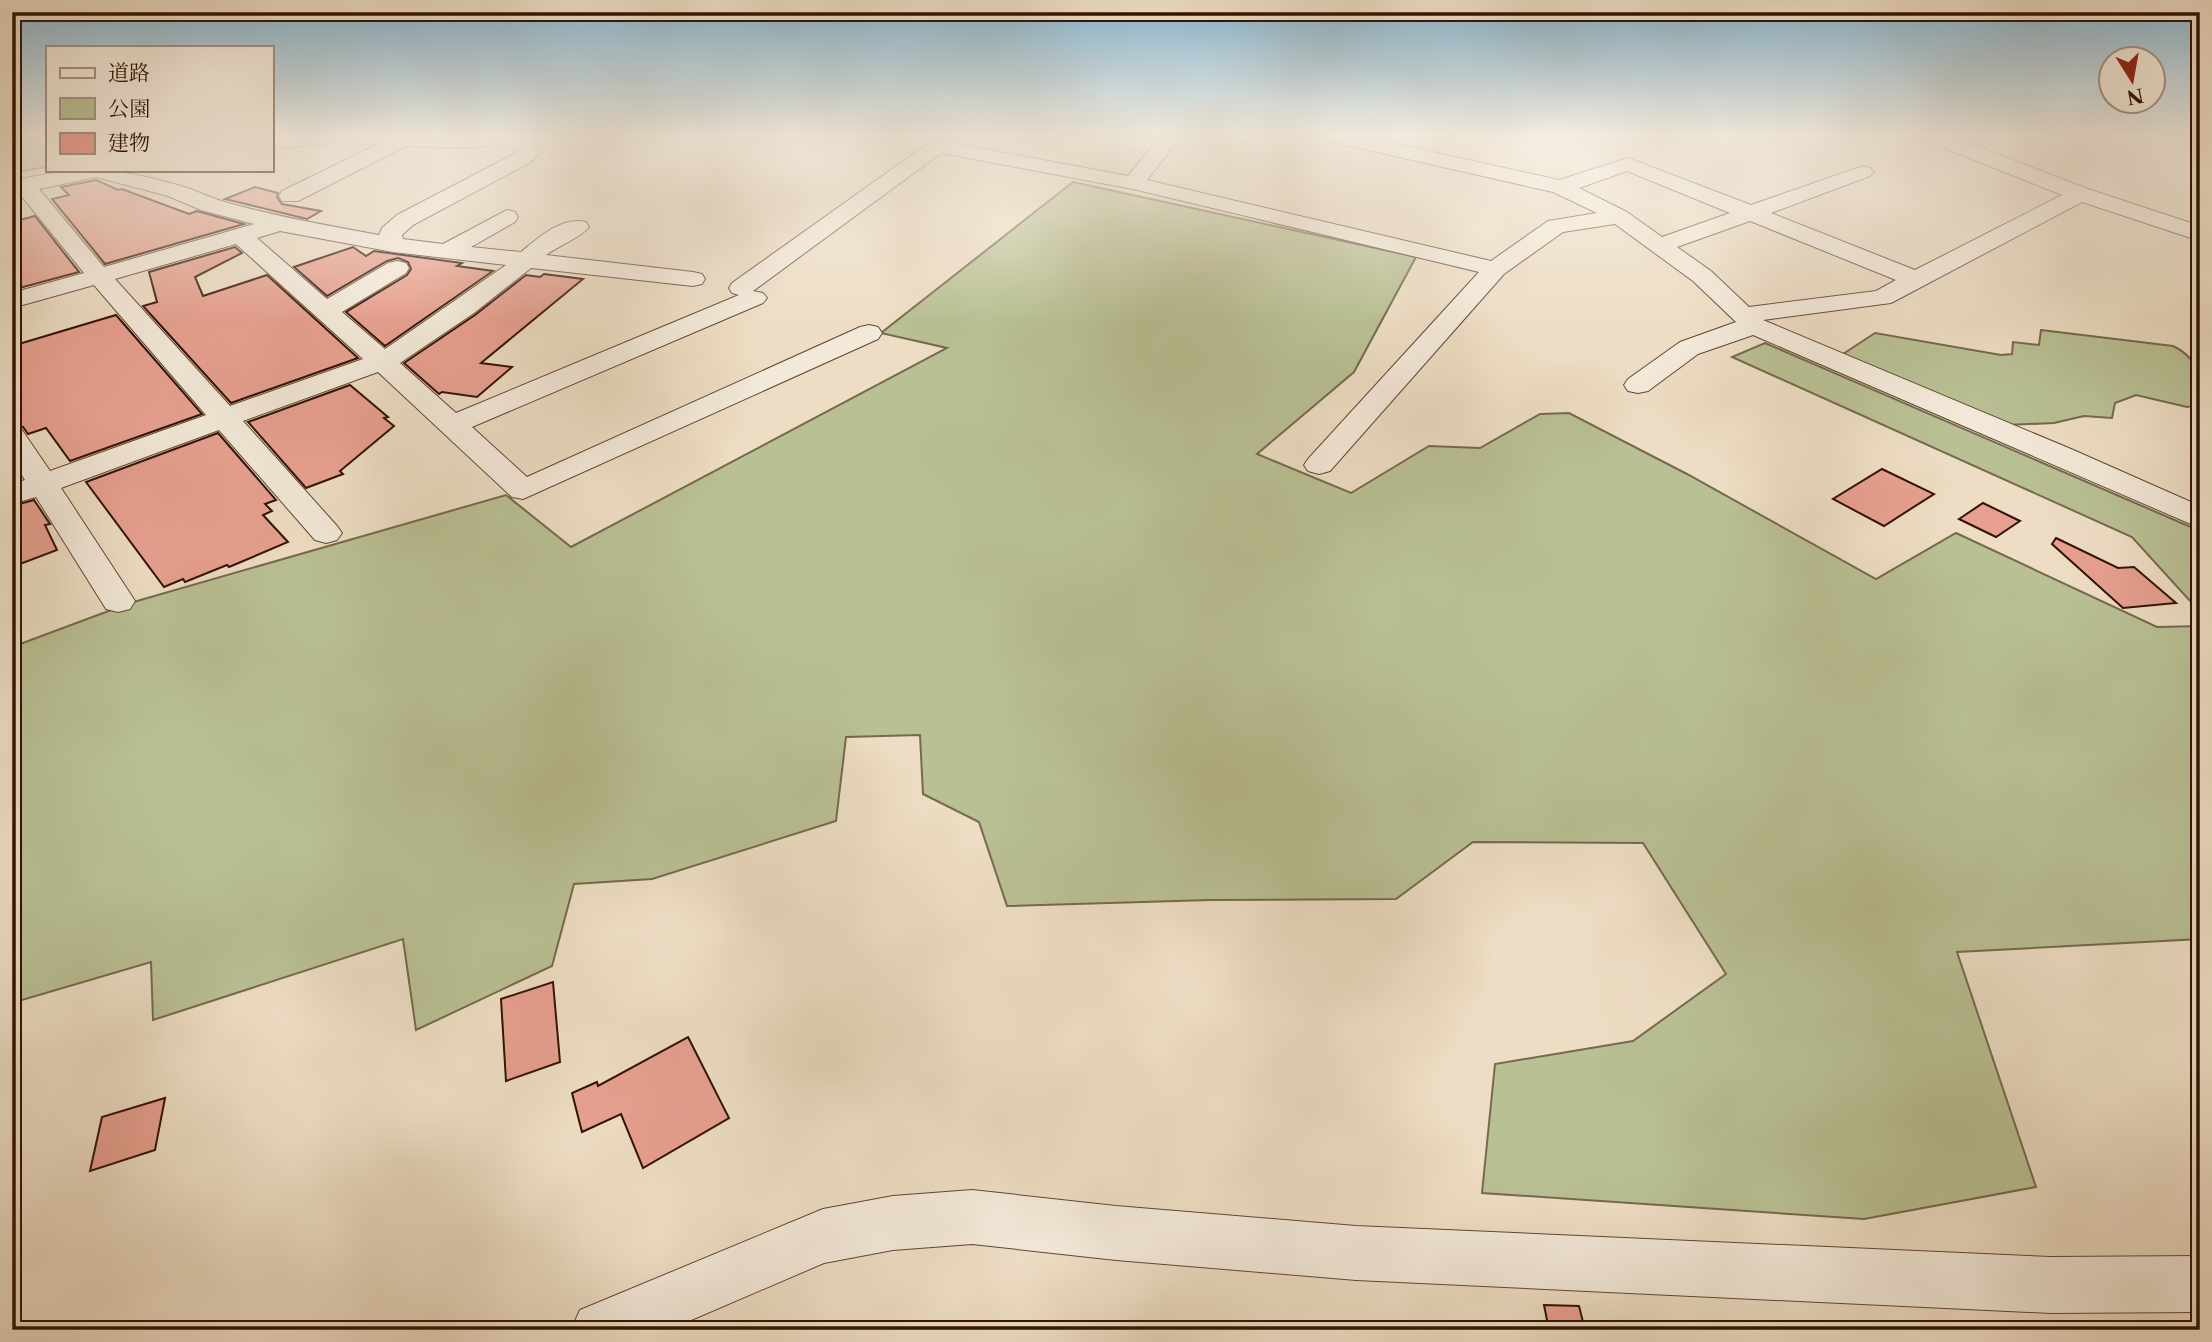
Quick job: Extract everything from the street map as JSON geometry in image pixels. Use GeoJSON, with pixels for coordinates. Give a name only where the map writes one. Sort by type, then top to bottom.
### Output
{"type":"FeatureCollection","features":[{"type":"Feature","properties":{"kind":"street"},"geometry":{"type":"LineString","coordinates":[[28,197],[326,533]]}},
{"type":"Feature","properties":{"kind":"street"},"geometry":{"type":"LineString","coordinates":[[189,197],[209,205],[395,257],[446,252],[693,279]]}},
{"type":"Feature","properties":{"kind":"street"},"geometry":{"type":"LineString","coordinates":[[395,257],[390,233],[405,220],[450,197]]}},
{"type":"Feature","properties":{"kind":"street"},"geometry":{"type":"LineString","coordinates":[[452,425],[748,293],[872,197]]}},
{"type":"Feature","properties":{"kind":"street"},"geometry":{"type":"LineString","coordinates":[[1190,197],[1494,269]]}},
{"type":"Feature","properties":{"kind":"street"},"geometry":{"type":"LineString","coordinates":[[1581,197],[1619,218],[1702,276],[1746,319],[2200,518]]}},
{"type":"Feature","properties":{"kind":"street"},"geometry":{"type":"LineString","coordinates":[[1710,197],[1916,279]]}},
{"type":"Feature","properties":{"kind":"street"},"geometry":{"type":"LineString","coordinates":[[1659,246],[1796,197]]}},
{"type":"Feature","properties":{"kind":"street"},"geometry":{"type":"LineString","coordinates":[[1746,319],[1882,298],[2075,197]]}},
{"type":"Feature","properties":{"kind":"street"},"geometry":{"type":"LineString","coordinates":[[2088,197],[2200,234]]}},
{"type":"Feature","properties":{"kind":"street"},"geometry":{"type":"LineString","coordinates":[[446,252],[507,217]]}},
{"type":"Feature","properties":{"kind":"street"},"geometry":{"type":"LineString","coordinates":[[1319,466],[1494,269],[1556,226],[1619,218]]}},
{"type":"Feature","properties":{"kind":"street"},"geometry":{"type":"LineString","coordinates":[[12,301],[279,224]]}},
{"type":"Feature","properties":{"kind":"street"},"geometry":{"type":"LineString","coordinates":[[12,495],[400,352],[501,281],[523,260],[563,232],[578,226]]}},
{"type":"Feature","properties":{"kind":"street"},"geometry":{"type":"LineString","coordinates":[[240,236],[382,360],[523,490],[869,333]]}},
{"type":"Feature","properties":{"kind":"street"},"geometry":{"type":"LineString","coordinates":[[326,311],[395,257]]}},
{"type":"Feature","properties":{"kind":"street"},"geometry":{"type":"LineString","coordinates":[[1638,385],[1689,348],[1746,329],[1746,319]]}},
{"type":"Feature","properties":{"kind":"street"},"geometry":{"type":"LineString","coordinates":[[12,436],[118,601]]}},
{"type":"Feature","properties":{"kind":"street"},"geometry":{"type":"LineString","coordinates":[[600,1330],[823,1237],[893,1223],[972,1217],[1116,1233],[1356,1253],[2051,1284],[2200,1284]]}},
{"type":"Feature","properties":{"kind":"green space"},"geometry":{"type":"Polygon","coordinates":[[[1054,197],[1140,197],[1416,257],[1354,372],[1257,454],[1351,493],[1429,446],[1480,448],[1540,414],[1569,413],[1687,474],[1876,579],[1956,533],[2157,627],[2200,626],[2200,939],[1957,952],[2036,1187],[1864,1219],[1482,1193],[1495,1064],[1633,1041],[1726,974],[1643,843],[1473,842],[1396,899],[1210,900],[1007,906],[979,822],[923,794],[920,735],[846,737],[836,821],[652,879],[574,884],[552,966],[416,1030],[403,939],[153,1020],[151,962],[12,1003],[12,647],[130,603],[506,495],[571,547],[947,348],[881,333],[1054,197]]]}},
{"type":"Feature","properties":{"kind":"green space"},"geometry":{"type":"Polygon","coordinates":[[[2041,330],[2173,346],[2189,357],[2197,370],[2200,405],[2187,407],[2136,395],[2115,403],[2112,418],[2084,416],[2054,423],[2005,425],[1843,354],[1875,333],[2001,355],[2012,354],[2013,342],[2039,345],[2041,330]]]}},
{"type":"Feature","properties":{"kind":"green space"},"geometry":{"type":"Polygon","coordinates":[[[1765,343],[2200,531],[2200,612],[2132,537],[1732,357],[1765,343]]]}},
{"type":"Feature","properties":{"kind":"building"},"geometry":{"type":"Polygon","coordinates":[[[62,197],[142,197],[189,214],[197,211],[244,224],[105,264],[52,199],[62,197]]]}},
{"type":"Feature","properties":{"kind":"building"},"geometry":{"type":"Polygon","coordinates":[[[231,197],[277,197],[282,204],[321,211],[307,219],[225,199],[231,197]]]}},
{"type":"Feature","properties":{"kind":"building"},"geometry":{"type":"Polygon","coordinates":[[[35,216],[79,272],[12,290],[12,222],[35,216]]]}},
{"type":"Feature","properties":{"kind":"building"},"geometry":{"type":"Polygon","coordinates":[[[235,247],[242,253],[195,277],[203,296],[267,275],[358,358],[231,403],[143,306],[157,302],[149,272],[235,247]]]}},
{"type":"Feature","properties":{"kind":"building"},"geometry":{"type":"Polygon","coordinates":[[[353,247],[366,256],[374,251],[462,263],[457,266],[493,271],[385,346],[346,312],[407,275],[411,269],[408,262],[398,258],[387,261],[327,296],[294,267],[353,247]]]}},
{"type":"Feature","properties":{"kind":"building"},"geometry":{"type":"Polygon","coordinates":[[[544,274],[583,279],[481,363],[512,367],[477,397],[442,392],[439,394],[404,363],[475,315],[526,275],[540,277],[544,274]]]}},
{"type":"Feature","properties":{"kind":"building"},"geometry":{"type":"Polygon","coordinates":[[[116,315],[202,414],[70,461],[46,428],[28,434],[23,427],[12,425],[12,346],[116,315]]]}},
{"type":"Feature","properties":{"kind":"building"},"geometry":{"type":"Polygon","coordinates":[[[350,385],[388,417],[384,418],[394,426],[340,471],[343,474],[306,488],[248,422],[350,385]]]}},
{"type":"Feature","properties":{"kind":"building"},"geometry":{"type":"Polygon","coordinates":[[[218,433],[276,500],[265,504],[272,511],[263,515],[288,542],[229,567],[227,565],[185,582],[183,579],[164,587],[86,482],[218,433]]]}},
{"type":"Feature","properties":{"kind":"building"},"geometry":{"type":"Polygon","coordinates":[[[1882,469],[1934,494],[1884,526],[1833,499],[1882,469]]]}},
{"type":"Feature","properties":{"kind":"building"},"geometry":{"type":"Polygon","coordinates":[[[34,500],[50,524],[45,525],[57,550],[12,567],[12,506],[34,500]]]}},
{"type":"Feature","properties":{"kind":"building"},"geometry":{"type":"Polygon","coordinates":[[[1983,503],[2020,521],[1996,537],[1959,519],[1983,503]]]}},
{"type":"Feature","properties":{"kind":"building"},"geometry":{"type":"Polygon","coordinates":[[[2056,538],[2118,568],[2134,567],[2176,603],[2123,608],[2052,544],[2056,538]]]}},
{"type":"Feature","properties":{"kind":"building"},"geometry":{"type":"Polygon","coordinates":[[[553,982],[560,1062],[506,1081],[501,999],[553,982]]]}},
{"type":"Feature","properties":{"kind":"building"},"geometry":{"type":"Polygon","coordinates":[[[688,1037],[729,1118],[643,1168],[621,1114],[582,1132],[572,1093],[597,1082],[598,1086],[688,1037]]]}},
{"type":"Feature","properties":{"kind":"building"},"geometry":{"type":"Polygon","coordinates":[[[165,1098],[155,1150],[90,1171],[102,1117],[165,1098]]]}},
{"type":"Feature","properties":{"kind":"building"},"geometry":{"type":"Polygon","coordinates":[[[1544,1305],[1579,1306],[1585,1330],[1549,1330],[1544,1305]]]}}]}
